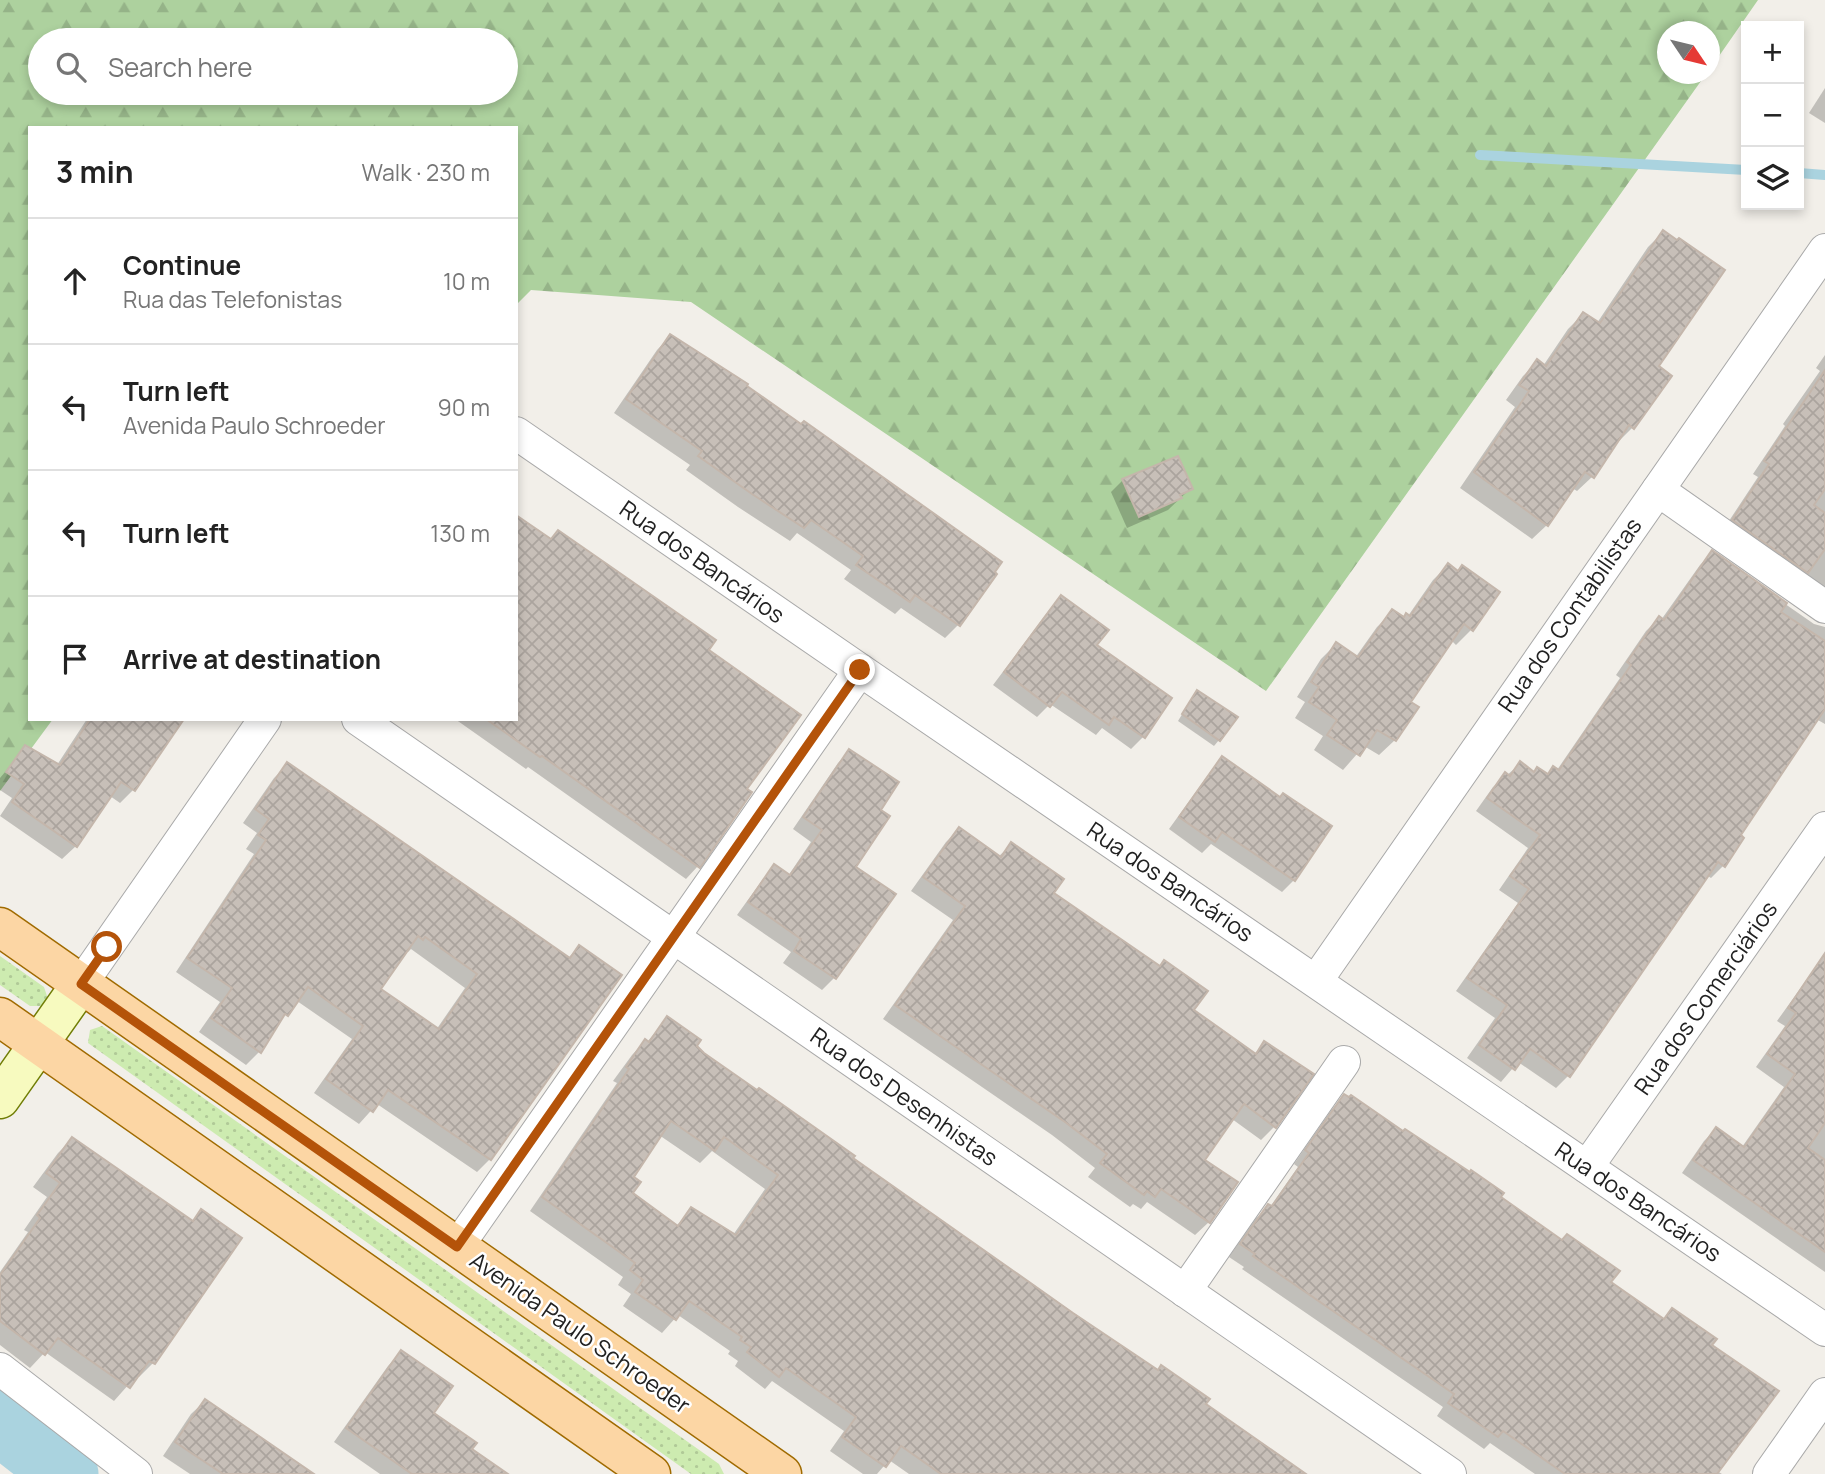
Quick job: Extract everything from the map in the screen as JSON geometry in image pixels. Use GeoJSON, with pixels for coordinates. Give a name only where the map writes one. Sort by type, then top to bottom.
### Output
{"type":"FeatureCollection","features":[{"type":"Feature","properties":{"kind":"main road","name":"Avenida Paulo Schroeder"},"geometry":{"type":"LineString","coordinates":[[0,927],[775,1472]]}},
{"type":"Feature","properties":{"kind":"main road"},"geometry":{"type":"LineString","coordinates":[[0,1017],[651,1474]]}},
{"type":"Feature","properties":{"kind":"street","name":"Rua dos Contabilistas"},"geometry":{"type":"LineString","coordinates":[[1316,981],[1825,250]]}},
{"type":"Feature","properties":{"kind":"street","name":"Rua dos Bancários"},"geometry":{"type":"LineString","coordinates":[[518,434],[1825,1330]]}},
{"type":"Feature","properties":{"kind":"street"},"geometry":{"type":"LineString","coordinates":[[1658,490],[1825,607]]}},
{"type":"Feature","properties":{"kind":"street"},"geometry":{"type":"LineString","coordinates":[[457,1247],[860,670]]}},
{"type":"Feature","properties":{"kind":"street"},"geometry":{"type":"LineString","coordinates":[[0,1099],[264,721]]}},
{"type":"Feature","properties":{"kind":"street","name":"Rua dos Desenhistas"},"geometry":{"type":"LineString","coordinates":[[361,721],[1450,1474]]}},
{"type":"Feature","properties":{"kind":"street","name":"Rua dos Comerciários"},"geometry":{"type":"LineString","coordinates":[[1587,1167],[1825,828]]}},
{"type":"Feature","properties":{"kind":"street"},"geometry":{"type":"LineString","coordinates":[[1185,1291],[1345,1062]]}},
{"type":"Feature","properties":{"kind":"street"},"geometry":{"type":"LineString","coordinates":[[0,1368],[136,1474]]}},
{"type":"Feature","properties":{"kind":"street"},"geometry":{"type":"LineString","coordinates":[[1769,1474],[1825,1394]]}},
{"type":"Feature","properties":{"kind":"green space"},"geometry":{"type":"Polygon","coordinates":[[[0,0],[1758,0],[1720,55],[1720,21],[1657,21],[1657,84],[1699,84],[1266,691],[691,302],[531,290],[518,303],[518,126],[28,126],[28,721],[52,721],[0,791],[0,0]]]}},
{"type":"Feature","properties":{"kind":"green space"},"geometry":{"type":"Polygon","coordinates":[[[0,956],[44,987],[48,999],[43,1006],[30,1006],[0,985],[0,956]]]}},
{"type":"Feature","properties":{"kind":"green space"},"geometry":{"type":"Polygon","coordinates":[[[102,1026],[719,1464],[724,1474],[691,1474],[88,1043],[90,1030],[102,1026]]]}},
{"type":"Feature","properties":{"kind":"building"},"geometry":{"type":"Polygon","coordinates":[[[1663,230],[1725,270],[1659,366],[1672,376],[1634,429],[1629,425],[1594,478],[1585,472],[1548,526],[1474,472],[1529,391],[1519,385],[1537,359],[1546,366],[1583,312],[1600,323],[1663,230]]]}},
{"type":"Feature","properties":{"kind":"building"},"geometry":{"type":"Polygon","coordinates":[[[670,334],[748,384],[747,386],[801,424],[804,421],[1002,562],[995,572],[997,574],[960,626],[915,595],[910,602],[856,565],[863,556],[811,520],[804,528],[752,494],[698,456],[702,451],[626,399],[670,334]]]}},
{"type":"Feature","properties":{"kind":"building"},"geometry":{"type":"Polygon","coordinates":[[[1825,370],[1825,489],[1814,505],[1825,513],[1825,549],[1808,573],[1732,520],[1769,464],[1764,461],[1825,370]]]}},
{"type":"Feature","properties":{"kind":"building"},"geometry":{"type":"Polygon","coordinates":[[[1178,456],[1193,489],[1180,495],[1182,498],[1139,517],[1122,479],[1178,456]]]}},
{"type":"Feature","properties":{"kind":"building"},"geometry":{"type":"Polygon","coordinates":[[[518,516],[551,539],[558,530],[716,640],[709,650],[801,715],[747,789],[752,792],[700,868],[489,721],[518,721],[518,516]]]}},
{"type":"Feature","properties":{"kind":"building"},"geometry":{"type":"Polygon","coordinates":[[[1712,550],[1787,603],[1781,612],[1825,641],[1825,709],[1741,835],[1744,838],[1725,867],[1718,862],[1570,1077],[1530,1049],[1515,1070],[1479,1045],[1507,1005],[1467,978],[1529,889],[1510,876],[1540,835],[1487,798],[1505,772],[1510,776],[1520,761],[1534,772],[1537,767],[1548,774],[1553,766],[1559,770],[1631,665],[1627,662],[1659,616],[1664,620],[1712,550]]]}},
{"type":"Feature","properties":{"kind":"building"},"geometry":{"type":"Polygon","coordinates":[[[1448,563],[1458,571],[1462,565],[1500,592],[1473,631],[1464,624],[1411,702],[1419,707],[1396,741],[1377,730],[1360,756],[1327,735],[1337,720],[1309,702],[1319,687],[1311,682],[1336,642],[1358,657],[1392,609],[1404,617],[1406,613],[1410,616],[1448,563]]]}},
{"type":"Feature","properties":{"kind":"building"},"geometry":{"type":"Polygon","coordinates":[[[1061,595],[1109,630],[1097,645],[1172,698],[1145,738],[1114,717],[1109,725],[1062,692],[1050,707],[1004,672],[1061,595]]]}},
{"type":"Feature","properties":{"kind":"building"},"geometry":{"type":"Polygon","coordinates":[[[1197,690],[1238,717],[1220,741],[1182,714],[1197,690]]]}},
{"type":"Feature","properties":{"kind":"building"},"geometry":{"type":"Polygon","coordinates":[[[89,721],[183,721],[135,791],[121,782],[77,847],[12,802],[24,784],[6,772],[25,745],[60,765],[89,721]]]}},
{"type":"Feature","properties":{"kind":"building"},"geometry":{"type":"Polygon","coordinates":[[[849,749],[899,782],[881,810],[890,816],[856,867],[896,894],[836,979],[794,951],[801,939],[748,902],[774,864],[790,875],[822,830],[803,817],[849,749]]]}},
{"type":"Feature","properties":{"kind":"building"},"geometry":{"type":"Polygon","coordinates":[[[1222,756],[1280,797],[1283,793],[1332,826],[1295,881],[1222,832],[1215,842],[1179,817],[1222,756]]]}},
{"type":"Feature","properties":{"kind":"building"},"geometry":{"type":"Polygon","coordinates":[[[287,762],[570,958],[579,945],[622,975],[491,1160],[388,1090],[373,1112],[326,1079],[363,1026],[308,987],[288,1016],[285,1014],[261,1053],[211,1018],[232,988],[187,958],[266,840],[258,835],[269,819],[255,809],[287,762]],[[418,936],[381,989],[439,1029],[477,974],[425,937],[423,940],[418,936]]]}},
{"type":"Feature","properties":{"kind":"building"},"geometry":{"type":"Polygon","coordinates":[[[959,827],[1001,857],[1011,842],[1064,879],[1054,893],[1160,966],[1164,960],[1208,991],[1194,1010],[1256,1054],[1264,1041],[1314,1074],[1276,1128],[1244,1104],[1205,1160],[1238,1182],[1210,1223],[1161,1189],[1155,1197],[1147,1191],[1144,1195],[1100,1163],[1107,1154],[895,1005],[965,906],[923,877],[959,827]]]}},
{"type":"Feature","properties":{"kind":"building"},"geometry":{"type":"Polygon","coordinates":[[[1825,953],[1825,1123],[1808,1148],[1825,1160],[1825,1252],[1693,1160],[1716,1127],[1744,1147],[1795,1074],[1767,1054],[1796,1013],[1788,1008],[1825,953]]]}},
{"type":"Feature","properties":{"kind":"building"},"geometry":{"type":"Polygon","coordinates":[[[667,1016],[701,1040],[697,1046],[704,1053],[757,1090],[759,1088],[855,1156],[853,1158],[1073,1313],[1158,1370],[1161,1365],[1210,1399],[1206,1404],[1306,1474],[941,1474],[901,1446],[886,1467],[842,1437],[856,1417],[786,1368],[779,1377],[747,1352],[751,1347],[740,1340],[742,1337],[689,1301],[676,1320],[635,1292],[643,1280],[630,1270],[635,1263],[542,1197],[629,1069],[626,1067],[645,1039],[649,1042],[667,1016]],[[671,1121],[634,1177],[641,1182],[633,1193],[678,1226],[691,1207],[736,1235],[778,1175],[724,1137],[715,1151],[671,1121]]]}},
{"type":"Feature","properties":{"kind":"building"},"geometry":{"type":"Polygon","coordinates":[[[1344,1094],[1349,1097],[1351,1095],[1403,1131],[1405,1129],[1470,1172],[1471,1170],[1504,1193],[1501,1197],[1562,1240],[1567,1234],[1620,1271],[1611,1282],[1664,1319],[1672,1308],[1717,1339],[1712,1345],[1779,1391],[1717,1474],[1565,1474],[1503,1431],[1498,1437],[1448,1403],[1454,1394],[1253,1256],[1255,1254],[1240,1244],[1268,1204],[1272,1206],[1309,1153],[1305,1150],[1344,1094]]]}},
{"type":"Feature","properties":{"kind":"building"},"geometry":{"type":"Polygon","coordinates":[[[72,1137],[193,1221],[201,1209],[242,1238],[155,1364],[149,1361],[130,1388],[58,1338],[45,1355],[0,1321],[0,1275],[40,1218],[37,1215],[60,1183],[46,1173],[72,1137]]]}},
{"type":"Feature","properties":{"kind":"building"},"geometry":{"type":"Polygon","coordinates":[[[401,1350],[453,1386],[434,1413],[477,1443],[472,1449],[508,1474],[412,1474],[346,1428],[401,1350]]]}},
{"type":"Feature","properties":{"kind":"building"},"geometry":{"type":"Polygon","coordinates":[[[205,1399],[314,1474],[223,1474],[175,1442],[205,1399]]]}},
{"type":"Feature","properties":{"kind":"waterway"},"geometry":{"type":"LineString","coordinates":[[1480,155],[1741,170]]}},
{"type":"Feature","properties":{"kind":"waterway"},"geometry":{"type":"LineString","coordinates":[[1804,173],[1825,175]]}},
{"type":"Feature","properties":{"kind":"waterway"},"geometry":{"type":"LineString","coordinates":[[0,1422],[66,1474]]}},
{"type":"Feature","properties":{"kind":"route"},"geometry":{"type":"LineString","coordinates":[[107,947],[81,984],[457,1247],[860,670]]}}]}
